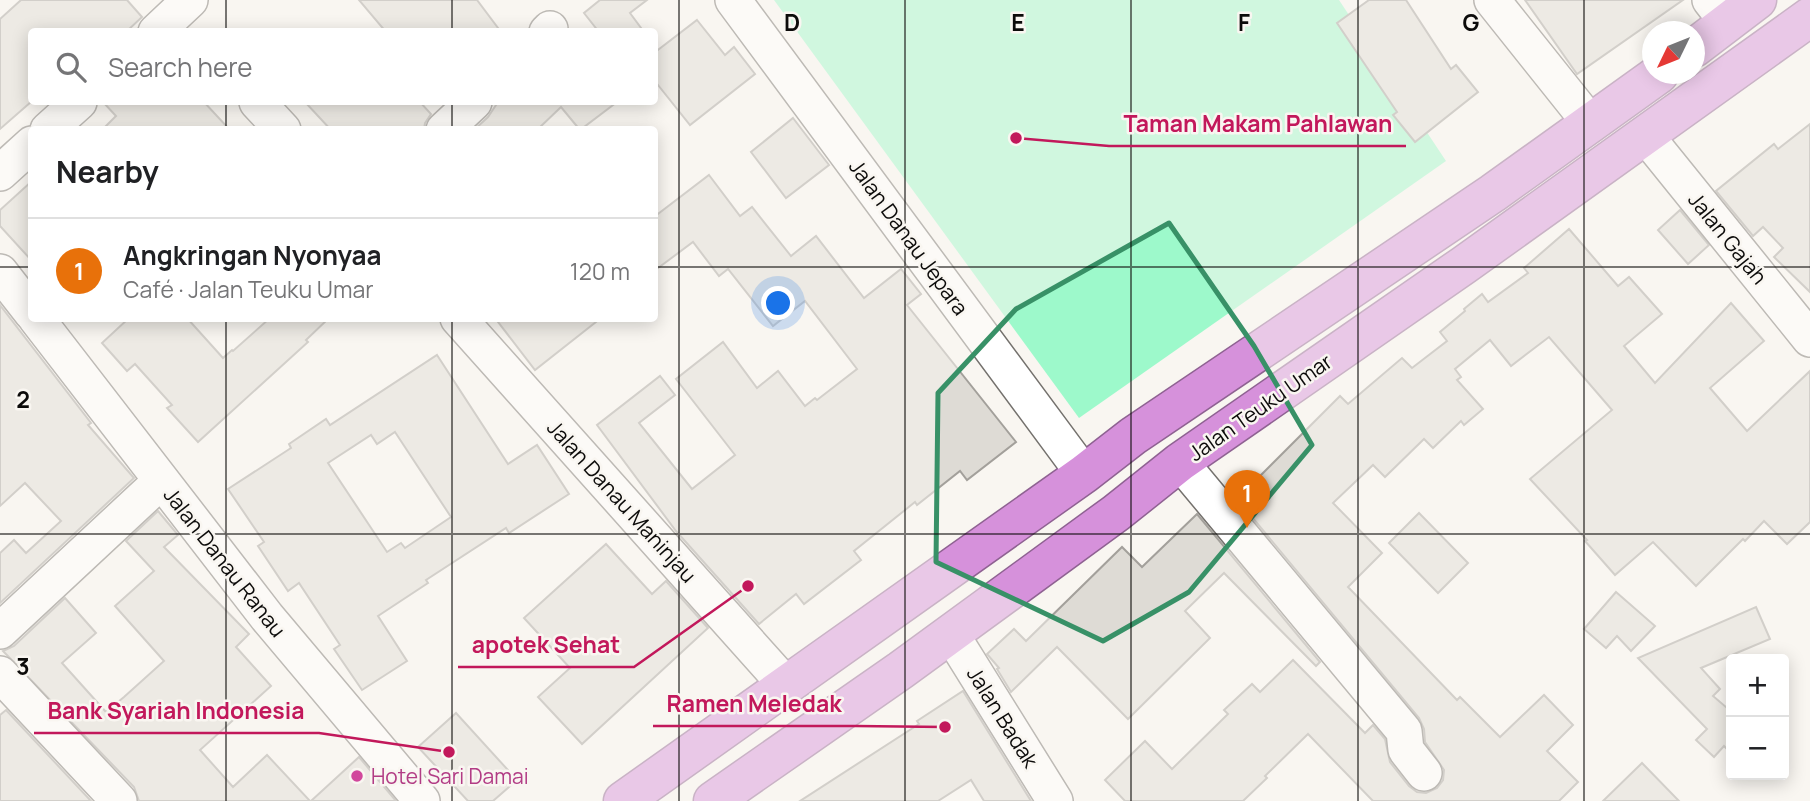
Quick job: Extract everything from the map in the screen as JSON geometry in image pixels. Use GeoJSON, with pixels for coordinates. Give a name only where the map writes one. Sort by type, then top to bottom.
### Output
{"type":"FeatureCollection","features":[{"type":"Feature","properties":{"kind":"highway"},"geometry":{"type":"LineString","coordinates":[[1705,37],[1732,8]]}},
{"type":"Feature","properties":{"kind":"highway","name":"Jalan Teuku Umar"},"geometry":{"type":"LineString","coordinates":[[727,797],[1116,513],[1180,461],[1646,136],[1810,18]]}},
{"type":"Feature","properties":{"kind":"highway"},"geometry":{"type":"LineString","coordinates":[[623,801],[1156,422],[1493,193],[1645,84]]}},
{"type":"Feature","properties":{"kind":"highway"},"geometry":{"type":"LineString","coordinates":[[1493,193],[1522,223]]}},
{"type":"Feature","properties":{"kind":"highway"},"geometry":{"type":"LineString","coordinates":[[1156,422],[1180,461]]}},
{"type":"Feature","properties":{"kind":"street","name":"Jalan Danau Jepara"},"geometry":{"type":"LineString","coordinates":[[733,0],[1084,474]]}},
{"type":"Feature","properties":{"kind":"street"},"geometry":{"type":"LineString","coordinates":[[1493,0],[1591,124]]}},
{"type":"Feature","properties":{"kind":"street"},"geometry":{"type":"LineString","coordinates":[[52,126],[76,105]]}},
{"type":"Feature","properties":{"kind":"street"},"geometry":{"type":"LineString","coordinates":[[260,105],[279,126]]}},
{"type":"Feature","properties":{"kind":"street"},"geometry":{"type":"LineString","coordinates":[[448,126],[471,105]]}},
{"type":"Feature","properties":{"kind":"street","name":"Jalan Gajah"},"geometry":{"type":"LineString","coordinates":[[1646,136],[1810,339]]}},
{"type":"Feature","properties":{"kind":"street"},"geometry":{"type":"LineString","coordinates":[[0,173],[28,148]]}},
{"type":"Feature","properties":{"kind":"street"},"geometry":{"type":"LineString","coordinates":[[0,272],[28,308]]}},
{"type":"Feature","properties":{"kind":"street","name":"Jalan Danau Ranau"},"geometry":{"type":"LineString","coordinates":[[39,322],[267,617],[422,801]]}},
{"type":"Feature","properties":{"kind":"street","name":"Jalan Danau Maninjau"},"geometry":{"type":"LineString","coordinates":[[462,322],[786,685]]}},
{"type":"Feature","properties":{"kind":"street"},"geometry":{"type":"LineString","coordinates":[[1180,461],[1404,731],[1406,750],[1424,773]]}},
{"type":"Feature","properties":{"kind":"street"},"geometry":{"type":"LineString","coordinates":[[0,631],[161,481]]}},
{"type":"Feature","properties":{"kind":"street","name":"Jalan Badak"},"geometry":{"type":"LineString","coordinates":[[951,634],[1055,801]]}},
{"type":"Feature","properties":{"kind":"street"},"geometry":{"type":"LineString","coordinates":[[0,674],[119,801]]}},
{"type":"Feature","properties":{"kind":"highlighted area"},"geometry":{"type":"Polygon","coordinates":[[[1169,223],[1254,346],[1312,445],[1189,592],[1103,641],[936,562],[938,393],[1016,309],[1169,223]]]}},
{"type":"Feature","properties":{"kind":"green space"},"geometry":{"type":"Polygon","coordinates":[[[774,0],[1339,0],[1446,161],[1079,418],[774,0]]]}},
{"type":"Feature","properties":{"kind":"building"},"geometry":{"type":"Polygon","coordinates":[[[21,0],[127,0],[142,17],[130,28],[28,28],[28,104],[0,129],[0,19],[21,0]]]}},
{"type":"Feature","properties":{"kind":"building"},"geometry":{"type":"Polygon","coordinates":[[[359,0],[477,0],[498,28],[383,28],[359,0]]]}},
{"type":"Feature","properties":{"kind":"building"},"geometry":{"type":"Polygon","coordinates":[[[600,0],[647,0],[630,13],[641,28],[596,28],[584,13],[600,0]]]}},
{"type":"Feature","properties":{"kind":"building"},"geometry":{"type":"Polygon","coordinates":[[[1369,0],[1406,0],[1451,69],[1456,65],[1478,92],[1415,142],[1393,115],[1397,112],[1337,23],[1369,0]]]}},
{"type":"Feature","properties":{"kind":"building"},"geometry":{"type":"Polygon","coordinates":[[[1525,0],[1683,0],[1653,21],[1642,21],[1642,29],[1577,74],[1525,0]]]}},
{"type":"Feature","properties":{"kind":"building"},"geometry":{"type":"Polygon","coordinates":[[[697,20],[725,55],[734,47],[755,74],[690,125],[658,85],[658,50],[697,20]]]}},
{"type":"Feature","properties":{"kind":"building"},"geometry":{"type":"Polygon","coordinates":[[[106,105],[207,105],[226,126],[106,126],[116,116],[106,105]]]}},
{"type":"Feature","properties":{"kind":"building"},"geometry":{"type":"Polygon","coordinates":[[[308,105],[423,105],[431,114],[425,126],[327,126],[308,105]]]}},
{"type":"Feature","properties":{"kind":"building"},"geometry":{"type":"Polygon","coordinates":[[[496,105],[613,105],[585,126],[577,126],[561,107],[541,126],[478,126],[496,105]]]}},
{"type":"Feature","properties":{"kind":"building"},"geometry":{"type":"Polygon","coordinates":[[[793,118],[829,165],[786,198],[751,152],[793,118]]]}},
{"type":"Feature","properties":{"kind":"building"},"geometry":{"type":"Polygon","coordinates":[[[1810,124],[1810,292],[1774,257],[1783,248],[1763,227],[1753,236],[1716,191],[1774,144],[1778,149],[1810,124]]]}},
{"type":"Feature","properties":{"kind":"building"},"geometry":{"type":"Polygon","coordinates":[[[709,175],[740,216],[752,207],[791,256],[816,236],[864,298],[901,269],[921,294],[907,305],[1016,442],[967,480],[960,471],[917,505],[915,502],[854,551],[861,560],[804,604],[796,594],[759,624],[676,531],[597,425],[660,376],[675,395],[639,423],[692,489],[735,455],[676,379],[723,342],[757,388],[778,371],[805,406],[857,369],[805,301],[773,326],[728,269],[719,276],[693,242],[658,268],[658,214],[709,175]]]}},
{"type":"Feature","properties":{"kind":"building"},"geometry":{"type":"Polygon","coordinates":[[[28,185],[28,257],[0,226],[0,210],[28,185]]]}},
{"type":"Feature","properties":{"kind":"building"},"geometry":{"type":"Polygon","coordinates":[[[1680,210],[1709,245],[1688,264],[1658,230],[1680,210]]]}},
{"type":"Feature","properties":{"kind":"building"},"geometry":{"type":"Polygon","coordinates":[[[1569,229],[1618,286],[1629,277],[1662,314],[1624,346],[1655,383],[1731,303],[1764,341],[1710,388],[1747,431],[1810,371],[1810,522],[1787,544],[1764,521],[1696,586],[1653,542],[1615,575],[1585,541],[1587,540],[1530,479],[1612,410],[1549,337],[1511,366],[1490,340],[1455,369],[1461,377],[1457,380],[1483,409],[1464,425],[1461,421],[1433,448],[1424,439],[1385,477],[1373,465],[1333,503],[1382,553],[1348,587],[1457,700],[1460,697],[1500,737],[1544,695],[1573,725],[1547,751],[1578,782],[1559,801],[1373,801],[1308,734],[1243,801],[1125,801],[1105,780],[1145,741],[1172,769],[1228,714],[1224,710],[1252,684],[1260,692],[1293,660],[1365,733],[1373,725],[1385,739],[1390,762],[1409,786],[1417,792],[1426,793],[1437,788],[1443,780],[1444,770],[1425,742],[1424,729],[1419,718],[1237,499],[1340,396],[1348,404],[1402,358],[1412,368],[1447,341],[1440,332],[1465,311],[1464,309],[1482,294],[1488,302],[1528,273],[1524,268],[1569,229]]]}},
{"type":"Feature","properties":{"kind":"building"},"geometry":{"type":"Polygon","coordinates":[[[0,305],[91,423],[88,425],[134,478],[0,603],[0,553],[14,540],[26,553],[61,521],[25,483],[0,506],[0,305]]]}},
{"type":"Feature","properties":{"kind":"building"},"geometry":{"type":"Polygon","coordinates":[[[125,322],[191,322],[223,358],[266,322],[325,322],[306,340],[308,342],[198,442],[167,408],[172,405],[135,364],[127,371],[102,343],[125,322]]]}},
{"type":"Feature","properties":{"kind":"building"},"geometry":{"type":"Polygon","coordinates":[[[498,322],[596,322],[535,370],[498,322]]]}},
{"type":"Feature","properties":{"kind":"building"},"geometry":{"type":"Polygon","coordinates":[[[437,355],[508,464],[537,445],[569,494],[509,533],[506,528],[426,580],[428,583],[378,616],[407,661],[362,690],[334,649],[340,645],[299,583],[288,591],[258,546],[264,542],[228,489],[291,448],[289,444],[326,419],[330,425],[437,355]],[[395,432],[377,444],[371,435],[328,463],[387,552],[401,543],[405,548],[451,517],[395,432]]]}},
{"type":"Feature","properties":{"kind":"building"},"geometry":{"type":"Polygon","coordinates":[[[158,511],[178,535],[164,547],[249,634],[236,647],[271,686],[200,750],[233,787],[267,755],[310,801],[139,801],[134,787],[3,651],[14,646],[65,598],[96,633],[62,663],[106,712],[164,661],[115,606],[154,571],[126,541],[158,511]]]}},
{"type":"Feature","properties":{"kind":"building"},"geometry":{"type":"Polygon","coordinates":[[[1419,513],[1468,563],[1438,593],[1389,543],[1419,513]]]}},
{"type":"Feature","properties":{"kind":"building"},"geometry":{"type":"Polygon","coordinates":[[[1197,514],[1320,662],[1316,666],[1224,573],[1185,611],[1210,638],[1128,719],[1057,647],[1011,692],[997,669],[999,668],[987,654],[1014,629],[1026,641],[1122,547],[1142,567],[1197,514]]]}},
{"type":"Feature","properties":{"kind":"building"},"geometry":{"type":"Polygon","coordinates":[[[606,544],[652,594],[666,581],[708,628],[582,744],[538,697],[570,668],[524,618],[606,544]]]}},
{"type":"Feature","properties":{"kind":"building"},"geometry":{"type":"Polygon","coordinates":[[[1616,592],[1655,626],[1631,651],[1617,636],[1606,648],[1584,629],[1616,592]]]}},
{"type":"Feature","properties":{"kind":"building"},"geometry":{"type":"Polygon","coordinates":[[[1756,607],[1770,639],[1734,654],[1726,654],[1726,657],[1701,668],[1720,689],[1713,696],[1726,707],[1726,748],[1724,746],[1714,757],[1696,740],[1707,729],[1638,658],[1756,607]]]}},
{"type":"Feature","properties":{"kind":"building"},"geometry":{"type":"Polygon","coordinates":[[[963,691],[1031,801],[984,801],[971,780],[938,801],[800,801],[919,724],[917,721],[963,691]]]}},
{"type":"Feature","properties":{"kind":"building"},"geometry":{"type":"Polygon","coordinates":[[[6,710],[91,801],[0,801],[0,715],[6,710]]]}},
{"type":"Feature","properties":{"kind":"building"},"geometry":{"type":"Polygon","coordinates":[[[456,713],[517,780],[493,801],[468,801],[418,747],[456,713]]]}},
{"type":"Feature","properties":{"kind":"building","name":"Hotel Sari Damai"},"geometry":{"type":"Polygon","coordinates":[[[359,757],[396,801],[311,801],[359,757]]]}},
{"type":"Feature","properties":{"kind":"building"},"geometry":{"type":"Polygon","coordinates":[[[1642,763],[1679,801],[1603,801],[1642,763]]]}},
{"type":"Feature","properties":{"kind":"place","name":"Taman Makam Pahlawan"},"geometry":{"type":"Point","coordinates":[1016,138]}},
{"type":"Feature","properties":{"kind":"place","name":"Angkringan Nyonyaa"},"geometry":{"type":"Point","coordinates":[1247,528]}},
{"type":"Feature","properties":{"kind":"place","name":"apotek Sehat"},"geometry":{"type":"Point","coordinates":[748,586]}},
{"type":"Feature","properties":{"kind":"place","name":"Ramen Meledak"},"geometry":{"type":"Point","coordinates":[945,727]}},
{"type":"Feature","properties":{"kind":"place","name":"Bank Syariah Indonesia"},"geometry":{"type":"Point","coordinates":[449,752]}},
{"type":"Feature","properties":{"kind":"place","name":"Hotel Sari Damai"},"geometry":{"type":"Point","coordinates":[357,776]}}]}
